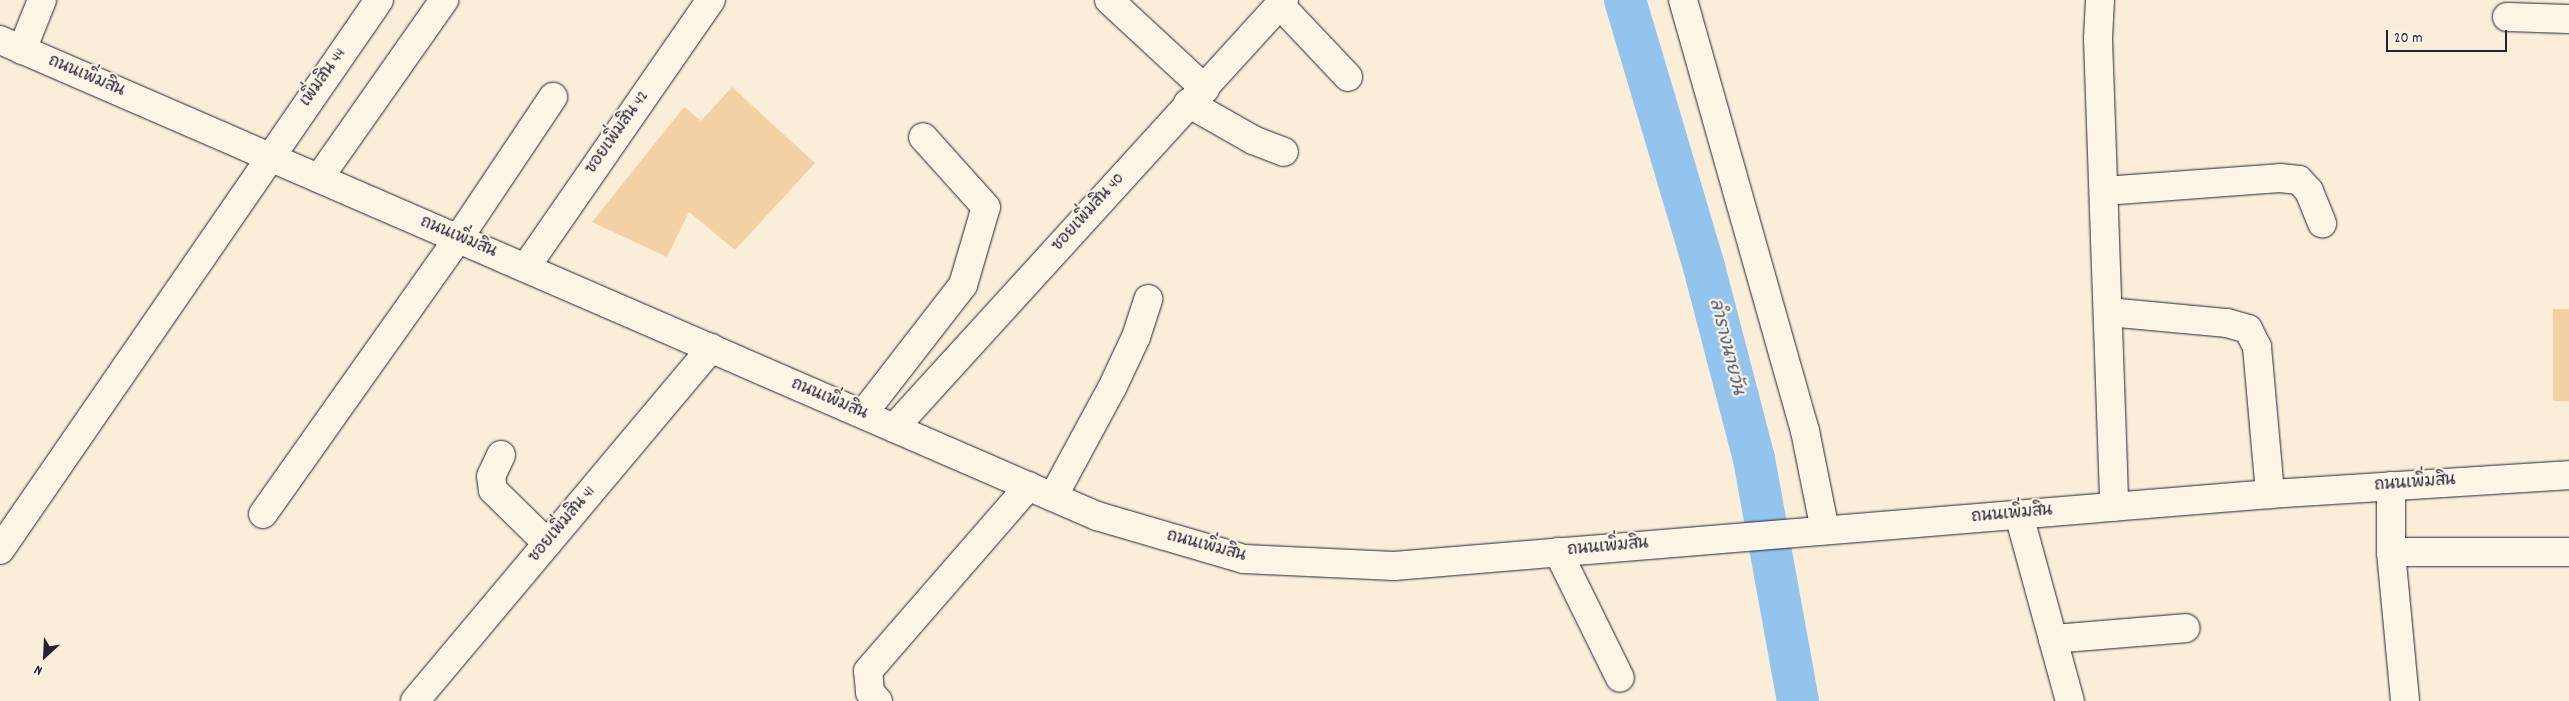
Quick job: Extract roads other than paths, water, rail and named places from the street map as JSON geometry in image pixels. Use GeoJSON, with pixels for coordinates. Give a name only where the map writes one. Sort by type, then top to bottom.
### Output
{"type":"FeatureCollection","features":[{"type":"Feature","properties":{"kind":"street"},"geometry":{"type":"LineString","coordinates":[[11,45],[42,0]]}},
{"type":"Feature","properties":{"kind":"street","name":"เพิ่มสิน 44"},"geometry":{"type":"LineString","coordinates":[[0,550],[269,156],[379,0]]}},
{"type":"Feature","properties":{"kind":"street"},"geometry":{"type":"LineString","coordinates":[[319,178],[444,0]]}},
{"type":"Feature","properties":{"kind":"street","name":"ซอยเพิ่มสิน 42"},"geometry":{"type":"LineString","coordinates":[[526,266],[711,0]]}},
{"type":"Feature","properties":{"kind":"street"},"geometry":{"type":"LineString","coordinates":[[1109,0],[1197,96],[1246,136],[1284,152]]}},
{"type":"Feature","properties":{"kind":"street"},"geometry":{"type":"LineString","coordinates":[[1684,0],[1805,431],[1825,530]]}},
{"type":"Feature","properties":{"kind":"street"},"geometry":{"type":"LineString","coordinates":[[2100,0],[2098,39],[2114,507]]}},
{"type":"Feature","properties":{"kind":"street"},"geometry":{"type":"LineString","coordinates":[[1282,2],[1348,77]]}},
{"type":"Feature","properties":{"kind":"street","name":"ซอยเพิ่มสิน 40"},"geometry":{"type":"LineString","coordinates":[[894,428],[1282,2]]}},
{"type":"Feature","properties":{"kind":"street"},"geometry":{"type":"LineString","coordinates":[[2507,18],[2569,19]]}},
{"type":"Feature","properties":{"kind":"street","name":"ถนนเพิ่มสิน"},"geometry":{"type":"LineString","coordinates":[[11,45],[458,239],[526,266],[1098,516],[1244,559],[1394,566],[2270,494],[2569,475]]}},
{"type":"Feature","properties":{"kind":"street"},"geometry":{"type":"LineString","coordinates":[[263,514],[458,239],[553,97]]}},
{"type":"Feature","properties":{"kind":"street"},"geometry":{"type":"LineString","coordinates":[[863,414],[962,285],[986,207],[924,137]]}},
{"type":"Feature","properties":{"kind":"street"},"geometry":{"type":"LineString","coordinates":[[2104,191],[2280,178],[2299,180],[2309,191],[2322,224]]}},
{"type":"Feature","properties":{"kind":"street"},"geometry":{"type":"LineString","coordinates":[[878,701],[870,692],[868,671],[1041,492],[1112,388],[1136,338],[1148,299]]}},
{"type":"Feature","properties":{"kind":"street"},"geometry":{"type":"LineString","coordinates":[[2108,312],[2227,323],[2248,329],[2257,347],[2270,494]]}},
{"type":"Feature","properties":{"kind":"street","name":"ซอยเพิ่มสิน 41"},"geometry":{"type":"LineString","coordinates":[[415,701],[711,348]]}},
{"type":"Feature","properties":{"kind":"street"},"geometry":{"type":"LineString","coordinates":[[501,455],[491,476],[493,490],[547,543]]}},
{"type":"Feature","properties":{"kind":"street"},"geometry":{"type":"LineString","coordinates":[[2391,486],[2391,552],[2405,701]]}},
{"type":"Feature","properties":{"kind":"street"},"geometry":{"type":"LineString","coordinates":[[2019,514],[2070,701]]}},
{"type":"Feature","properties":{"kind":"street"},"geometry":{"type":"LineString","coordinates":[[1558,552],[1620,678]]}},
{"type":"Feature","properties":{"kind":"street"},"geometry":{"type":"LineString","coordinates":[[2391,552],[2569,552]]}},
{"type":"Feature","properties":{"kind":"street"},"geometry":{"type":"LineString","coordinates":[[2053,639],[2186,628]]}},
{"type":"Feature","properties":{"kind":"waterway","name":"ลำรางนายวัน"},"geometry":{"type":"LineString","coordinates":[[1625,0],[1704,267],[1754,459],[1798,701]]}}]}
